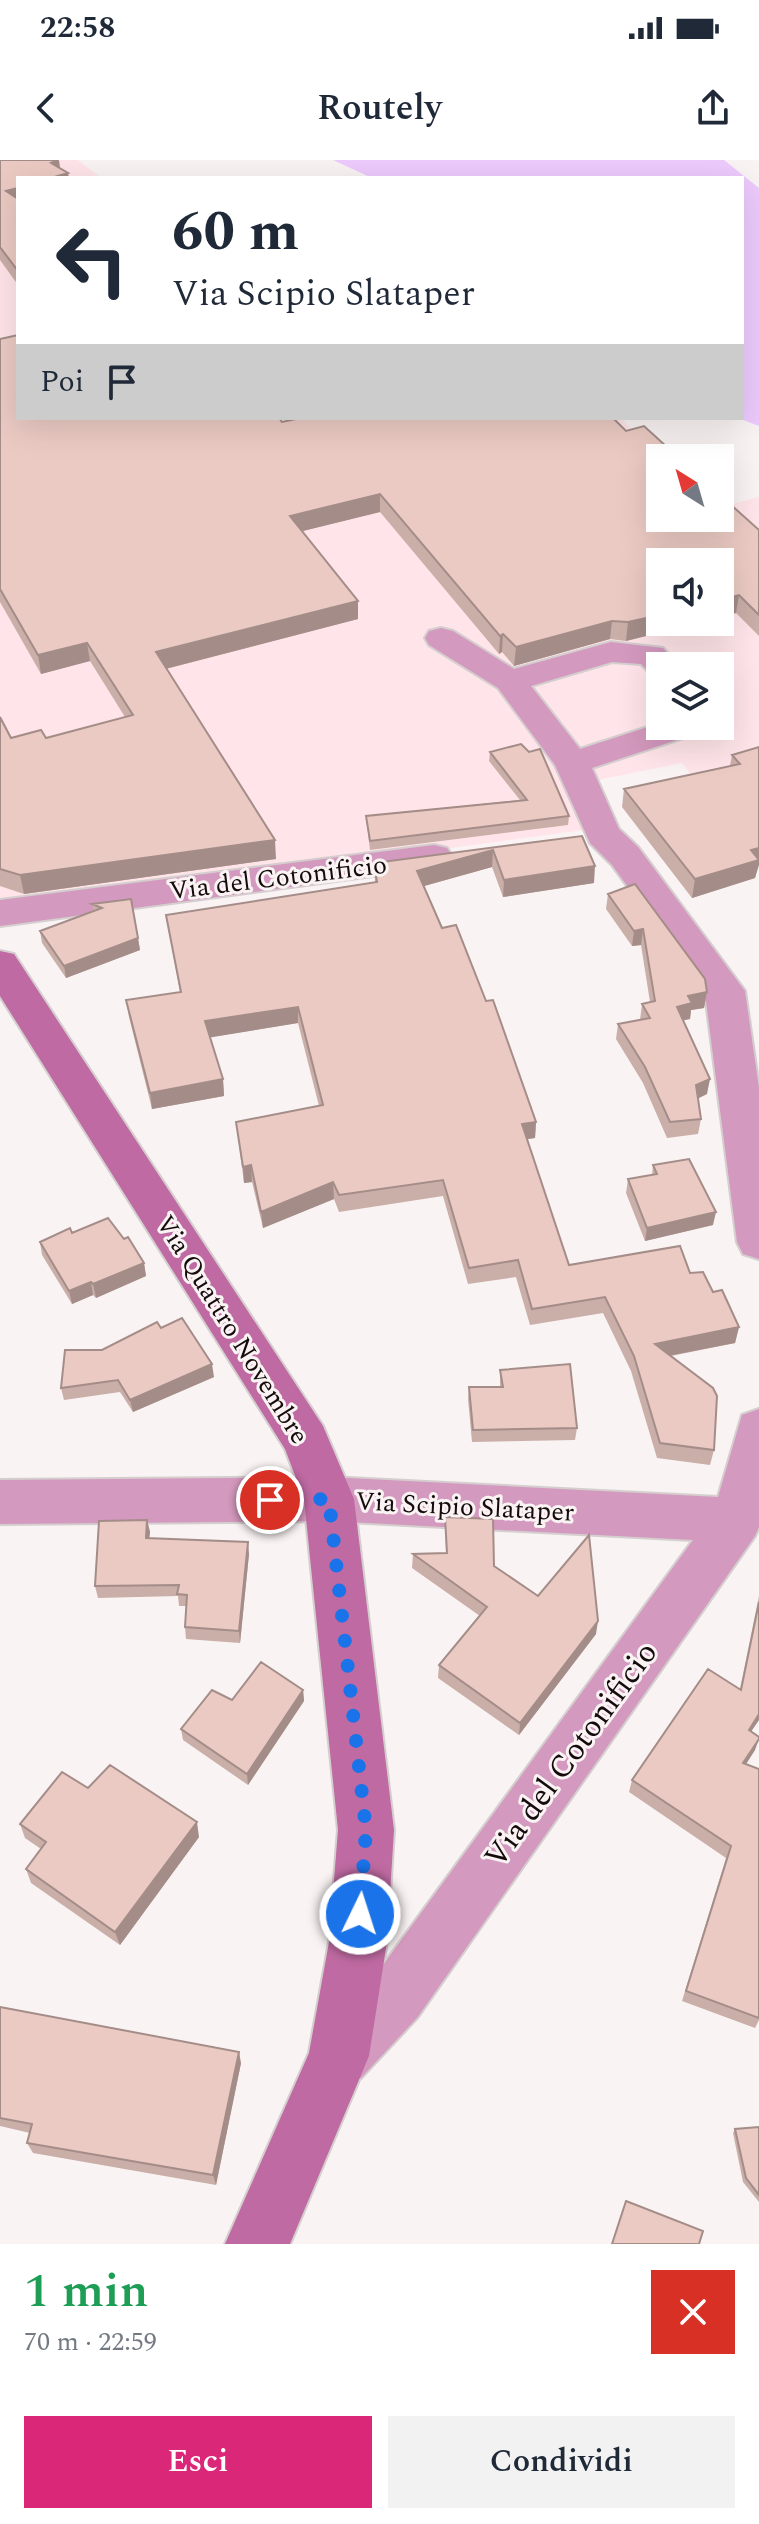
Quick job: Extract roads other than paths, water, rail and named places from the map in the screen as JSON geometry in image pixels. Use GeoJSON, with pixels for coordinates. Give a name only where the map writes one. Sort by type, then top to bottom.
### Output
{"type":"FeatureCollection","features":[{"type":"Feature","properties":{"kind":"main road","name":"Via Quattro Novembre"},"geometry":{"type":"LineString","coordinates":[[0,964],[306,1441],[329,1499],[366,1830],[358,1942],[339,2056],[257,2244]]}},
{"type":"Feature","properties":{"kind":"street"},"geometry":{"type":"LineString","coordinates":[[441,638],[510,681],[572,763],[588,837],[625,856],[725,991],[759,1242]]}},
{"type":"Feature","properties":{"kind":"street"},"geometry":{"type":"LineString","coordinates":[[510,681],[611,652],[646,655]]}},
{"type":"Feature","properties":{"kind":"street"},"geometry":{"type":"LineString","coordinates":[[572,763],[646,739]]}},
{"type":"Feature","properties":{"kind":"street","name":"Via del Cotonificio"},"geometry":{"type":"LineString","coordinates":[[0,913],[461,853]]}},
{"type":"Feature","properties":{"kind":"street","name":"Via del Cotonificio"},"geometry":{"type":"LineString","coordinates":[[339,2056],[396,1997],[737,1520],[759,1429]]}},
{"type":"Feature","properties":{"kind":"street","name":"Via Scipio Slataper"},"geometry":{"type":"LineString","coordinates":[[0,1502],[329,1499],[737,1520]]}}]}
